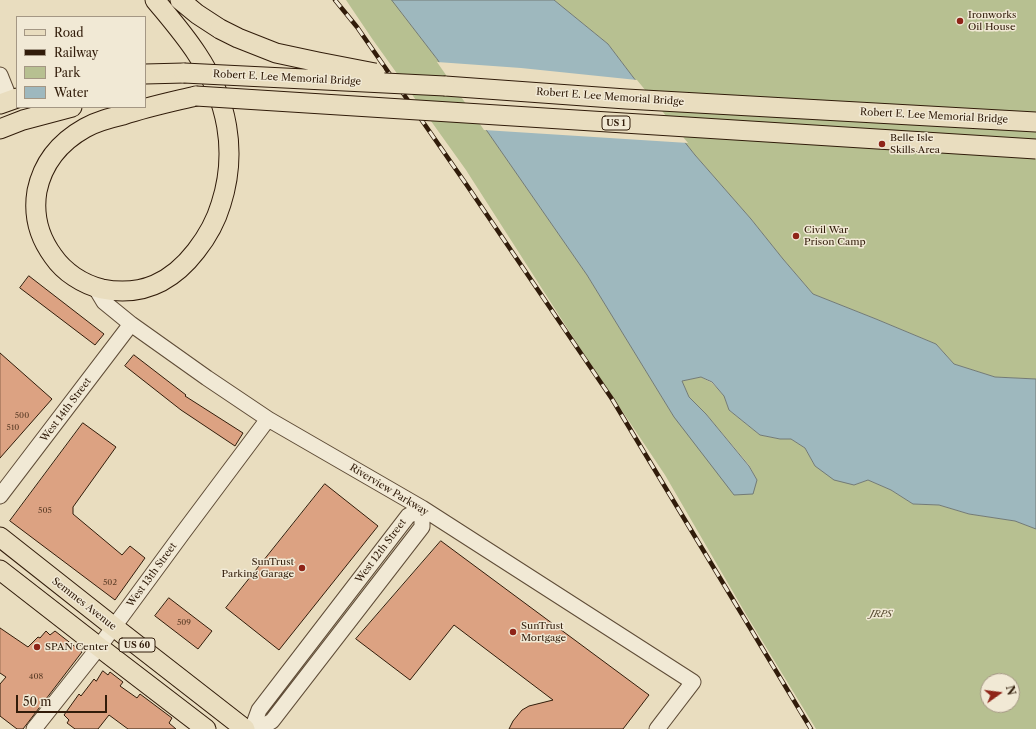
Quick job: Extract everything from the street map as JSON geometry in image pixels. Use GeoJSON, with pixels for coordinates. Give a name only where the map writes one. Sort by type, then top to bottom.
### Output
{"type":"FeatureCollection","features":[{"type":"Feature","properties":{"kind":"main road"},"geometry":{"type":"LineString","coordinates":[[146,108],[93,124],[63,144],[48,162],[39,185],[36,199],[36,212],[38,225],[48,250],[64,269],[82,282],[95,287],[125,291],[141,289],[163,282],[182,268],[207,236],[213,225],[219,211],[226,186],[230,147],[225,115],[216,90],[197,54],[183,34],[155,0]]}},
{"type":"Feature","properties":{"kind":"main road"},"geometry":{"type":"LineString","coordinates":[[180,0],[197,14],[220,29],[244,41],[276,53],[445,86]]}},
{"type":"Feature","properties":{"kind":"main road","name":"Robert E. Lee Memorial Bridge"},"geometry":{"type":"LineString","coordinates":[[146,74],[184,73],[445,86],[626,99],[1036,122]]}},
{"type":"Feature","properties":{"kind":"main road"},"geometry":{"type":"LineString","coordinates":[[146,108],[196,96]]}},
{"type":"Feature","properties":{"kind":"main road","name":"US 1"},"geometry":{"type":"LineString","coordinates":[[146,97],[196,96],[1036,149]]}},
{"type":"Feature","properties":{"kind":"main road"},"geometry":{"type":"LineString","coordinates":[[0,129],[23,120],[64,108]]}},
{"type":"Feature","properties":{"kind":"main road","name":"Semmes Avenue"},"geometry":{"type":"LineString","coordinates":[[0,537],[245,729]]}},
{"type":"Feature","properties":{"kind":"main road","name":"US 60"},"geometry":{"type":"LineString","coordinates":[[0,570],[206,729]]}},
{"type":"Feature","properties":{"kind":"street"},"geometry":{"type":"LineString","coordinates":[[0,75],[9,101]]}},
{"type":"Feature","properties":{"kind":"street","name":"Riverview Parkway"},"geometry":{"type":"LineString","coordinates":[[95,287],[104,302],[131,324],[268,419],[422,508],[693,682],[657,729]]}},
{"type":"Feature","properties":{"kind":"street","name":"West 14th Street"},"geometry":{"type":"LineString","coordinates":[[0,496],[131,324]]}},
{"type":"Feature","properties":{"kind":"street","name":"West 13th Street"},"geometry":{"type":"LineString","coordinates":[[34,729],[99,647],[268,419]]}},
{"type":"Feature","properties":{"kind":"street","name":"West 12th Street"},"geometry":{"type":"LineString","coordinates":[[252,729],[259,710],[408,516],[422,508],[422,527],[272,720],[258,729]]}},
{"type":"Feature","properties":{"kind":"green space","name":"JRPS"},"geometry":{"type":"Polygon","coordinates":[[[346,0],[392,0],[437,59],[587,275],[674,417],[757,480],[749,465],[706,414],[689,397],[682,381],[701,377],[712,383],[724,396],[729,410],[760,435],[780,439],[791,439],[805,448],[815,466],[854,485],[868,480],[891,490],[913,504],[939,505],[969,514],[1016,521],[1036,529],[1036,729],[816,729],[747,616],[665,475],[580,348],[466,170],[346,0]]]}},
{"type":"Feature","properties":{"kind":"green space"},"geometry":{"type":"Polygon","coordinates":[[[554,0],[1036,0],[1036,379],[995,377],[954,364],[936,344],[813,294],[751,219],[695,155],[608,44],[554,0]]]}},
{"type":"Feature","properties":{"kind":"water"},"geometry":{"type":"Polygon","coordinates":[[[392,0],[554,0],[608,44],[695,155],[751,219],[813,294],[936,344],[954,364],[995,377],[1036,379],[1036,529],[1015,521],[969,514],[939,505],[913,504],[891,490],[868,480],[854,485],[834,480],[815,466],[805,448],[791,439],[780,439],[760,435],[729,410],[724,396],[712,382],[701,377],[682,381],[689,397],[706,414],[749,466],[757,480],[753,494],[734,495],[674,417],[587,275],[437,59],[392,0]]]}},
{"type":"Feature","properties":{"kind":"pier"},"geometry":{"type":"Polygon","coordinates":[[[437,62],[521,68],[637,80],[688,143],[484,130],[437,62]]]}},
{"type":"Feature","properties":{"kind":"building"},"geometry":{"type":"Polygon","coordinates":[[[29,276],[104,334],[95,345],[20,288],[29,276]]]}},
{"type":"Feature","properties":{"kind":"building"},"geometry":{"type":"Polygon","coordinates":[[[0,353],[52,399],[0,458],[0,353]]]}},
{"type":"Feature","properties":{"kind":"building"},"geometry":{"type":"Polygon","coordinates":[[[134,355],[186,395],[185,396],[243,433],[235,446],[181,410],[125,366],[134,355]]]}},
{"type":"Feature","properties":{"kind":"building"},"geometry":{"type":"Polygon","coordinates":[[[83,423],[116,447],[73,507],[73,514],[122,555],[130,546],[145,558],[115,600],[10,521],[83,423]]]}},
{"type":"Feature","properties":{"kind":"building","name":"SunTrust Parking Garage"},"geometry":{"type":"Polygon","coordinates":[[[325,484],[378,526],[279,650],[226,608],[325,484]]]}},
{"type":"Feature","properties":{"kind":"building","name":"SunTrust Mortgage"},"geometry":{"type":"Polygon","coordinates":[[[441,541],[649,695],[623,729],[509,729],[513,721],[522,710],[529,706],[553,700],[454,625],[410,680],[356,639],[441,541]]]}},
{"type":"Feature","properties":{"kind":"building"},"geometry":{"type":"Polygon","coordinates":[[[169,598],[212,631],[198,649],[155,616],[169,598]]]}},
{"type":"Feature","properties":{"kind":"building"},"geometry":{"type":"Polygon","coordinates":[[[0,628],[28,647],[38,637],[40,638],[46,631],[50,635],[55,631],[82,652],[23,729],[17,729],[0,716],[0,684],[6,677],[0,673],[0,628]]]}},
{"type":"Feature","properties":{"kind":"building"},"geometry":{"type":"Polygon","coordinates":[[[103,671],[108,675],[110,672],[123,682],[120,686],[137,698],[140,694],[172,718],[169,723],[176,729],[128,729],[109,715],[98,729],[75,729],[67,723],[69,720],[64,715],[79,694],[81,696],[94,679],[96,681],[103,671]]]}},
{"type":"Feature","properties":{"kind":"railway"},"geometry":{"type":"LineString","coordinates":[[335,0],[357,27],[466,184],[612,399],[811,729]]}},
{"type":"Feature","properties":{"kind":"place","name":"Ironworks Oil House"},"geometry":{"type":"Point","coordinates":[960,21]}},
{"type":"Feature","properties":{"kind":"place","name":"Belle Isle Skills Area"},"geometry":{"type":"Point","coordinates":[882,144]}},
{"type":"Feature","properties":{"kind":"place","name":"Civil War Prison Camp"},"geometry":{"type":"Point","coordinates":[796,236]}},
{"type":"Feature","properties":{"kind":"place","name":"SunTrust Parking Garage"},"geometry":{"type":"Point","coordinates":[302,568]}},
{"type":"Feature","properties":{"kind":"place","name":"SunTrust Mortgage"},"geometry":{"type":"Point","coordinates":[513,632]}},
{"type":"Feature","properties":{"kind":"place","name":"SPAN Center"},"geometry":{"type":"Point","coordinates":[37,647]}}]}
